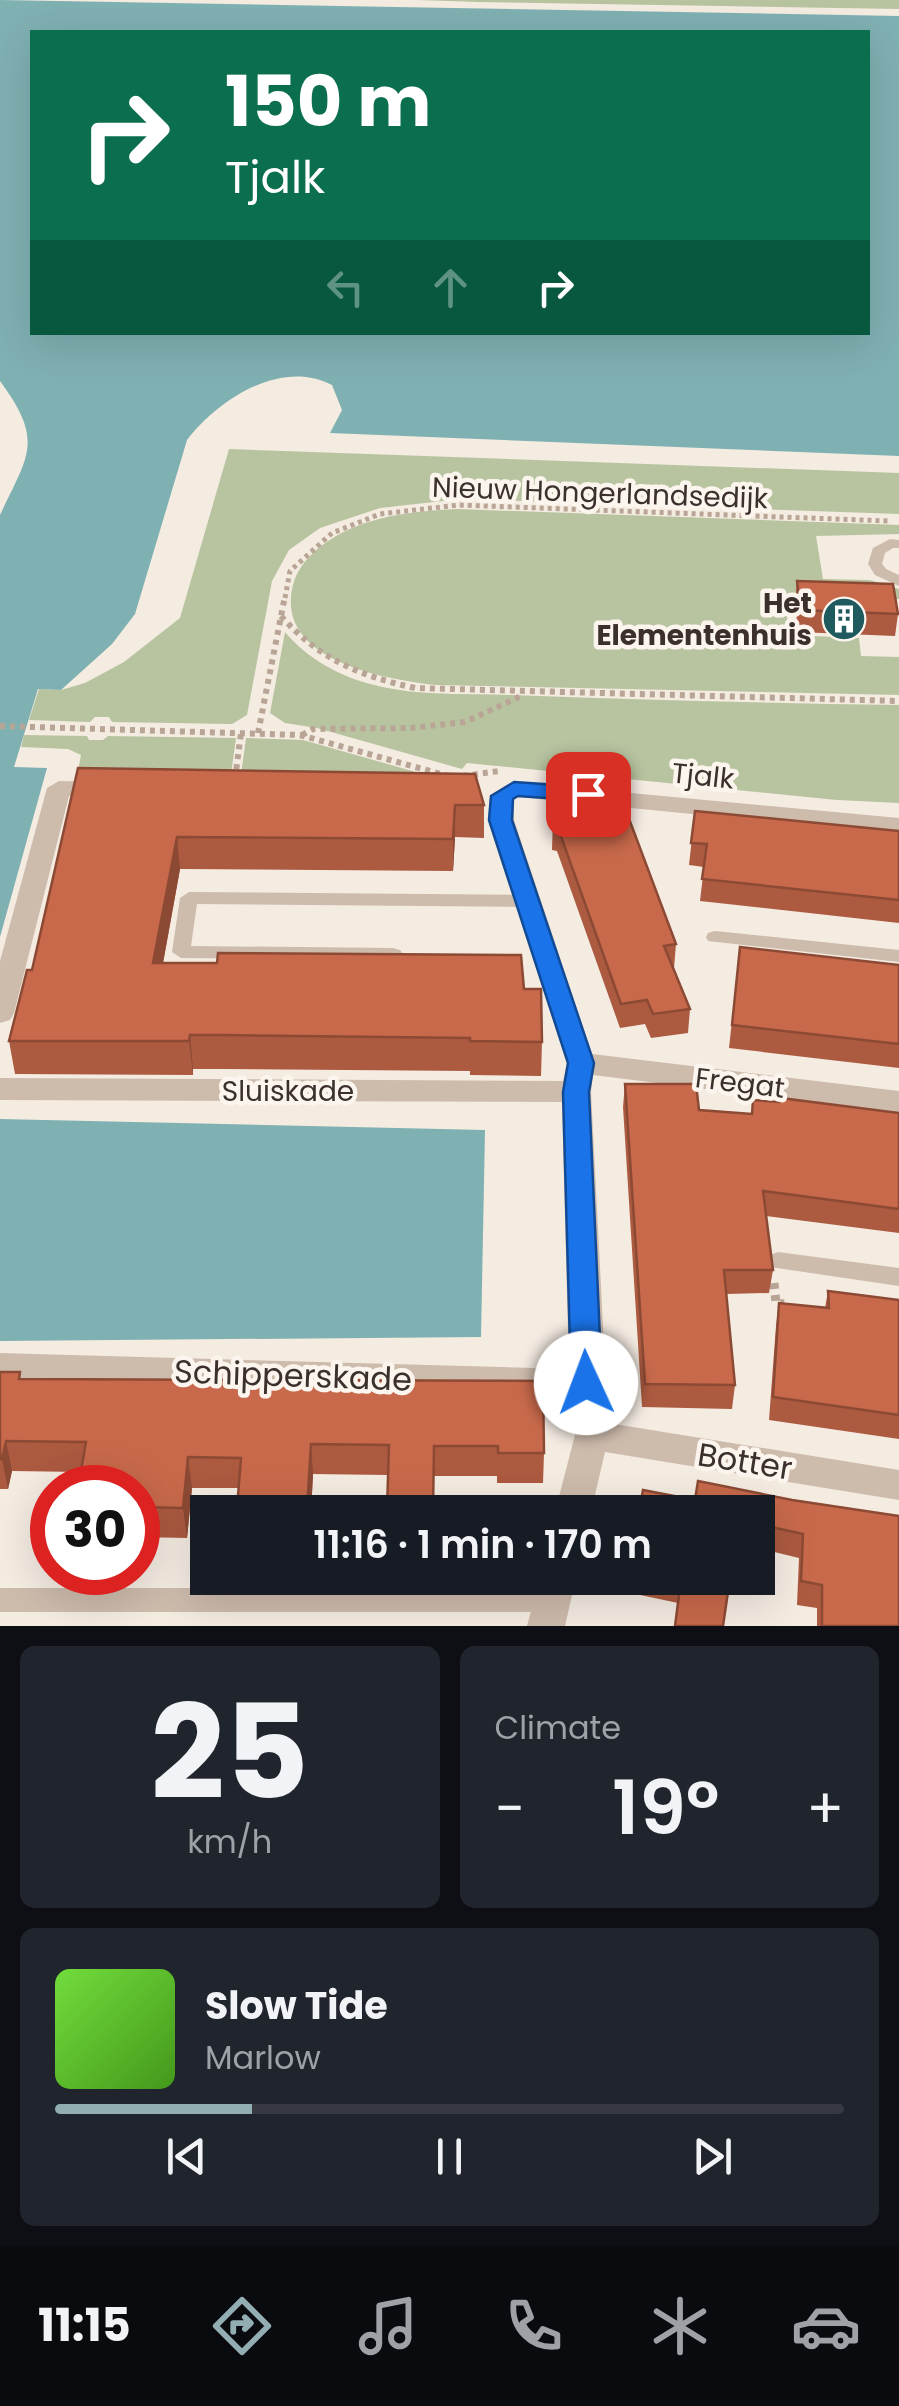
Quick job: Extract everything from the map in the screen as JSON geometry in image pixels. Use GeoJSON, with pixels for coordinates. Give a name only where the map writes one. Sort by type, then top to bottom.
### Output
{"type":"FeatureCollection","features":[{"type":"Feature","properties":{"kind":"street"},"geometry":{"type":"LineString","coordinates":[[0,1013],[59,788],[137,789]]}},
{"type":"Feature","properties":{"kind":"street","name":"Tjalk"},"geometry":{"type":"LineString","coordinates":[[491,795],[514,789],[548,790],[899,826]]}},
{"type":"Feature","properties":{"kind":"street"},"geometry":{"type":"LineString","coordinates":[[491,795],[527,901],[535,955],[578,1078],[586,1383],[592,1435],[578,1495]]}},
{"type":"Feature","properties":{"kind":"street","name":"Sluiskade"},"geometry":{"type":"LineString","coordinates":[[0,1088],[578,1078]]}},
{"type":"Feature","properties":{"kind":"street","name":"Fregat"},"geometry":{"type":"LineString","coordinates":[[578,1078],[899,1102]]}},
{"type":"Feature","properties":{"kind":"street","name":"Schipperskade"},"geometry":{"type":"LineString","coordinates":[[0,1367],[586,1383]]}},
{"type":"Feature","properties":{"kind":"street","name":"Botter"},"geometry":{"type":"LineString","coordinates":[[592,1435],[899,1484]]}},
{"type":"Feature","properties":{"kind":"lane"},"geometry":{"type":"LineString","coordinates":[[899,544],[890,544],[878,552],[876,564],[880,572],[899,582]]}},
{"type":"Feature","properties":{"kind":"lane"},"geometry":{"type":"LineString","coordinates":[[410,954],[181,952],[189,898],[527,901]]}},
{"type":"Feature","properties":{"kind":"lane"},"geometry":{"type":"LineString","coordinates":[[715,936],[899,956]]}},
{"type":"Feature","properties":{"kind":"lane"},"geometry":{"type":"LineString","coordinates":[[778,1261],[899,1277]]}},
{"type":"Feature","properties":{"kind":"lane"},"geometry":{"type":"LineString","coordinates":[[0,1600],[552,1601]]}},
{"type":"Feature","properties":{"kind":"path","name":"Nieuw Hongerlandsedijk"},"geometry":{"type":"LineString","coordinates":[[258,732],[290,571],[316,544],[355,523],[400,510],[459,505],[899,522]]}},
{"type":"Feature","properties":{"kind":"path"},"geometry":{"type":"LineString","coordinates":[[280,615],[304,645],[350,673],[415,688],[526,694],[899,700]]}},
{"type":"Feature","properties":{"kind":"path"},"geometry":{"type":"LineString","coordinates":[[300,736],[313,729],[411,728],[465,722],[526,694]]}},
{"type":"Feature","properties":{"kind":"path"},"geometry":{"type":"LineString","coordinates":[[0,726],[300,736],[456,778],[491,795]]}},
{"type":"Feature","properties":{"kind":"path"},"geometry":{"type":"LineString","coordinates":[[235,790],[241,733]]}},
{"type":"Feature","properties":{"kind":"green space"},"geometry":{"type":"Polygon","coordinates":[[[416,0],[899,0],[899,9],[479,2],[416,0]]]}},
{"type":"Feature","properties":{"kind":"green space"},"geometry":{"type":"Polygon","coordinates":[[[229,449],[899,473],[899,514],[461,499],[380,508],[320,528],[289,550],[272,581],[247,715],[232,724],[112,722],[109,717],[95,717],[90,722],[29,720],[39,689],[61,690],[85,683],[124,662],[180,618],[229,449]]]}},
{"type":"Feature","properties":{"kind":"green space"},"geometry":{"type":"Polygon","coordinates":[[[457,509],[899,525],[899,534],[816,536],[823,579],[870,580],[899,589],[899,599],[785,595],[789,635],[859,638],[861,656],[899,657],[899,695],[436,685],[389,677],[338,661],[316,648],[300,631],[292,611],[293,585],[308,558],[324,544],[377,519],[457,509]]]}},
{"type":"Feature","properties":{"kind":"green space"},"geometry":{"type":"Polygon","coordinates":[[[285,632],[319,662],[339,673],[379,686],[416,692],[899,705],[899,803],[467,763],[462,769],[317,728],[285,723],[270,713],[285,632]]]}},
{"type":"Feature","properties":{"kind":"green space"},"geometry":{"type":"Polygon","coordinates":[[[24,735],[87,736],[89,740],[108,736],[236,738],[230,782],[76,781],[81,755],[68,749],[21,747],[24,735]]]}},
{"type":"Feature","properties":{"kind":"green space"},"geometry":{"type":"Polygon","coordinates":[[[246,738],[303,740],[451,782],[240,782],[246,738]]]}},
{"type":"Feature","properties":{"kind":"water"},"geometry":{"type":"Polygon","coordinates":[[[0,0],[899,16],[899,456],[330,433],[342,410],[332,385],[292,377],[252,387],[216,411],[187,440],[135,614],[112,644],[61,690],[38,689],[14,767],[47,768],[0,937],[0,515],[27,448],[23,419],[0,381],[0,0]]]}},
{"type":"Feature","properties":{"kind":"water"},"geometry":{"type":"Polygon","coordinates":[[[0,1119],[485,1130],[481,1337],[0,1341],[0,1119]]]}},
{"type":"Feature","properties":{"kind":"building"},"geometry":{"type":"Polygon","coordinates":[[[797,581],[893,584],[898,614],[800,610],[797,581]]]}},
{"type":"Feature","properties":{"kind":"building"},"geometry":{"type":"Polygon","coordinates":[[[78,768],[475,774],[484,805],[455,805],[453,839],[177,837],[153,963],[217,963],[218,953],[521,955],[524,989],[541,989],[542,1042],[223,1035],[190,1035],[189,1041],[9,1041],[27,970],[32,970],[78,768]]]}},
{"type":"Feature","properties":{"kind":"building"},"geometry":{"type":"Polygon","coordinates":[[[617,797],[621,808],[625,808],[676,944],[664,946],[690,1009],[653,1014],[647,1000],[621,1004],[558,828],[553,827],[553,814],[589,810],[586,800],[617,797]]]}},
{"type":"Feature","properties":{"kind":"building"},"geometry":{"type":"Polygon","coordinates":[[[695,811],[899,831],[899,900],[702,879],[707,844],[691,843],[695,811]]]}},
{"type":"Feature","properties":{"kind":"building"},"geometry":{"type":"Polygon","coordinates":[[[740,947],[899,965],[899,1044],[732,1025],[740,947]]]}},
{"type":"Feature","properties":{"kind":"building"},"geometry":{"type":"Polygon","coordinates":[[[625,1084],[696,1084],[699,1110],[752,1114],[753,1100],[779,1102],[780,1098],[899,1113],[899,1209],[763,1191],[773,1270],[724,1270],[735,1385],[645,1384],[625,1084]]]}},
{"type":"Feature","properties":{"kind":"building"},"geometry":{"type":"Polygon","coordinates":[[[828,1291],[899,1300],[899,1415],[773,1397],[779,1303],[829,1308],[828,1291]]]}},
{"type":"Feature","properties":{"kind":"building"},"geometry":{"type":"Polygon","coordinates":[[[0,1372],[20,1372],[19,1379],[543,1381],[544,1453],[498,1453],[498,1446],[434,1446],[433,1495],[387,1495],[389,1445],[311,1444],[308,1495],[238,1495],[241,1458],[188,1457],[183,1508],[160,1507],[160,1465],[82,1465],[86,1442],[6,1441],[0,1459],[0,1372]]]}},
{"type":"Feature","properties":{"kind":"building"},"geometry":{"type":"Polygon","coordinates":[[[698,1481],[767,1495],[696,1495],[698,1481]]]}},
{"type":"Feature","properties":{"kind":"building"},"geometry":{"type":"Polygon","coordinates":[[[643,1490],[669,1495],[642,1495],[643,1490]]]}},
{"type":"Feature","properties":{"kind":"building"},"geometry":{"type":"Polygon","coordinates":[[[775,1497],[899,1516],[899,1626],[822,1626],[822,1585],[801,1581],[803,1534],[775,1528],[775,1497]]]}},
{"type":"Feature","properties":{"kind":"building"},"geometry":{"type":"Polygon","coordinates":[[[679,1595],[728,1595],[723,1626],[675,1626],[679,1595]]]}},
{"type":"Feature","properties":{"kind":"place","name":"Het Elementenhuis"},"geometry":{"type":"Point","coordinates":[844,619]}},
{"type":"Feature","properties":{"kind":"route"},"geometry":{"type":"LineString","coordinates":[[586,1383],[576,1092],[581,1063],[501,820],[502,796],[514,789],[588,794]]}}]}
